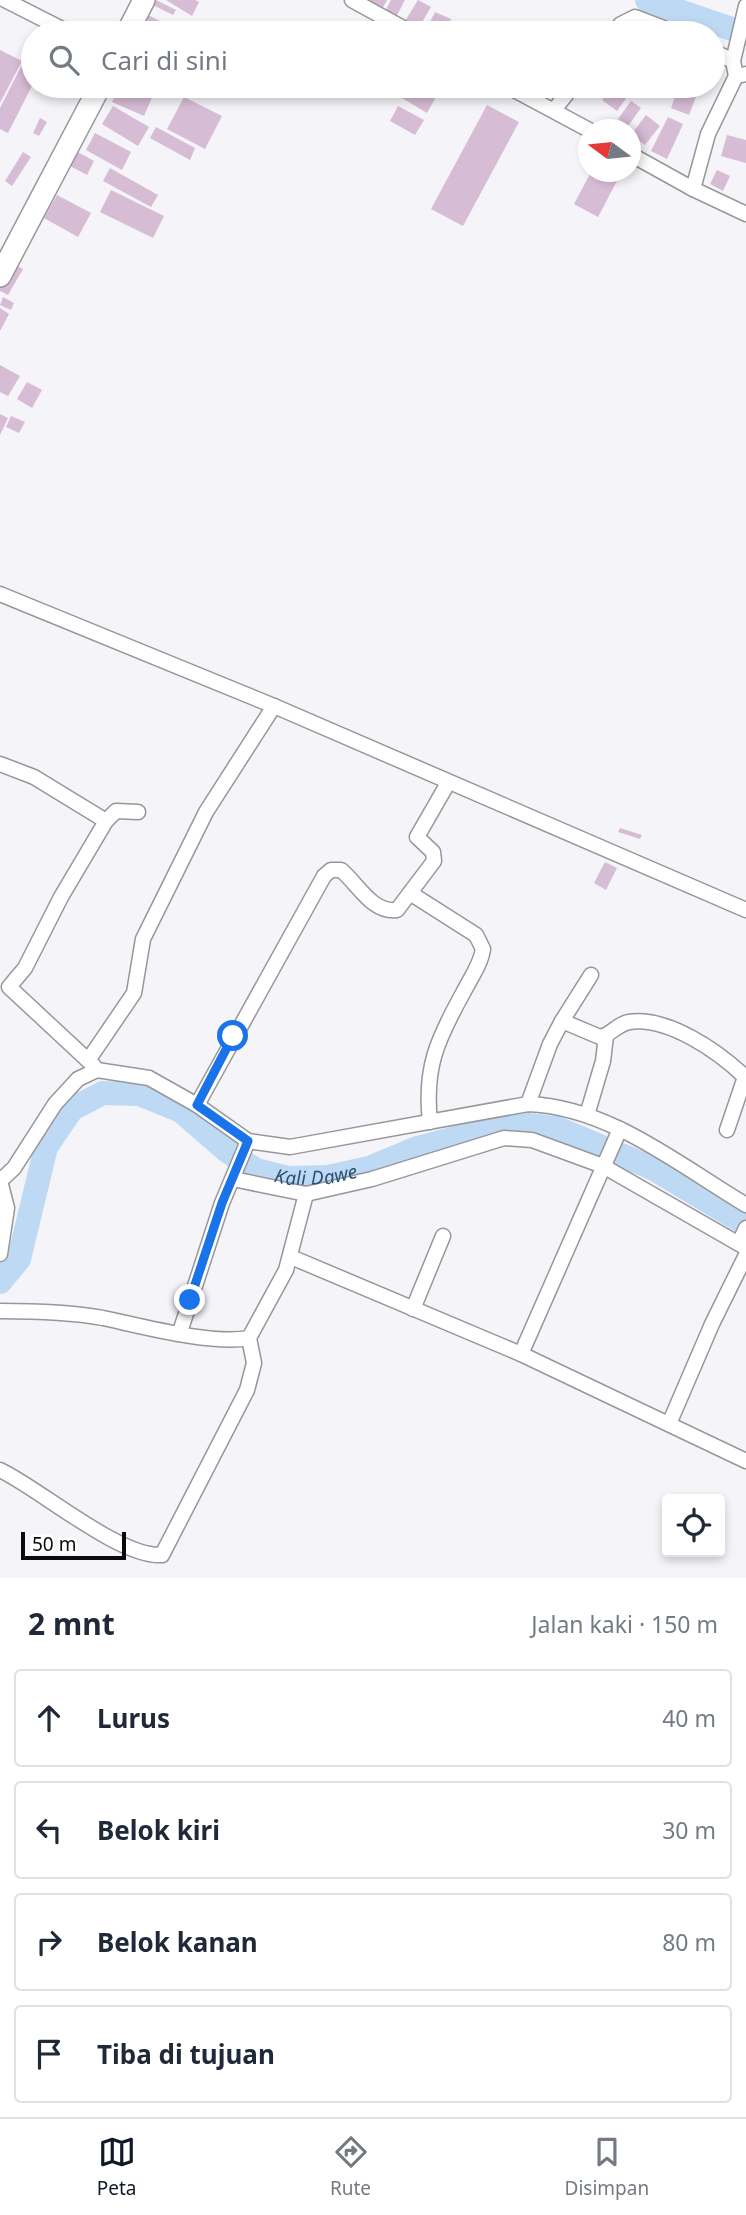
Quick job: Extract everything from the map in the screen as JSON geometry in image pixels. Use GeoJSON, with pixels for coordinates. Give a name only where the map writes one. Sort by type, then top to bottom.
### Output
{"type":"FeatureCollection","features":[{"type":"Feature","properties":{"kind":"main road"},"geometry":{"type":"LineString","coordinates":[[133,21],[144,0]]}},
{"type":"Feature","properties":{"kind":"main road"},"geometry":{"type":"LineString","coordinates":[[0,276],[94,98]]}},
{"type":"Feature","properties":{"kind":"street"},"geometry":{"type":"LineString","coordinates":[[5,0],[46,21]]}},
{"type":"Feature","properties":{"kind":"street"},"geometry":{"type":"LineString","coordinates":[[352,0],[390,21]]}},
{"type":"Feature","properties":{"kind":"street"},"geometry":{"type":"LineString","coordinates":[[692,189],[708,134],[741,75],[734,57],[745,11]]}},
{"type":"Feature","properties":{"kind":"street"},"geometry":{"type":"LineString","coordinates":[[627,21],[635,17],[646,21]]}},
{"type":"Feature","properties":{"kind":"street"},"geometry":{"type":"LineString","coordinates":[[725,54],[734,57]]}},
{"type":"Feature","properties":{"kind":"street"},"geometry":{"type":"LineString","coordinates":[[530,98],[578,124]]}},
{"type":"Feature","properties":{"kind":"street"},"geometry":{"type":"LineString","coordinates":[[554,110],[564,98]]}},
{"type":"Feature","properties":{"kind":"street"},"geometry":{"type":"LineString","coordinates":[[641,160],[692,189],[746,214]]}},
{"type":"Feature","properties":{"kind":"street"},"geometry":{"type":"LineString","coordinates":[[0,594],[274,706],[448,783],[634,859],[746,910]]}},
{"type":"Feature","properties":{"kind":"street"},"geometry":{"type":"LineString","coordinates":[[0,1254],[7,1208],[0,1181],[13,1168],[55,1104],[93,1064],[134,993],[143,939],[206,812],[274,706]]}},
{"type":"Feature","properties":{"kind":"street"},"geometry":{"type":"LineString","coordinates":[[0,764],[34,777],[106,821]]}},
{"type":"Feature","properties":{"kind":"street"},"geometry":{"type":"LineString","coordinates":[[197,1105],[324,876],[331,870],[341,870],[377,907],[386,911],[397,910],[434,858],[433,852],[417,837],[448,783]]}},
{"type":"Feature","properties":{"kind":"street"},"geometry":{"type":"LineString","coordinates":[[138,812],[116,811],[106,821],[73,875],[24,968],[3,986],[93,1064],[149,1077],[197,1105],[246,1147],[290,1147],[528,1104],[555,1105],[587,1115],[746,1205]]}},
{"type":"Feature","properties":{"kind":"street"},"geometry":{"type":"LineString","coordinates":[[410,893],[475,935],[483,948],[477,967],[438,1041],[427,1080],[430,1122]]}},
{"type":"Feature","properties":{"kind":"street"},"geometry":{"type":"LineString","coordinates":[[528,1104],[562,1021],[591,975]]}},
{"type":"Feature","properties":{"kind":"street"},"geometry":{"type":"LineString","coordinates":[[562,1021],[591,1035],[606,1036],[629,1022],[684,1033],[728,1063],[746,1080],[727,1130]]}},
{"type":"Feature","properties":{"kind":"street"},"geometry":{"type":"LineString","coordinates":[[587,1115],[603,1061],[606,1036]]}},
{"type":"Feature","properties":{"kind":"street"},"geometry":{"type":"LineString","coordinates":[[521,1354],[617,1134]]}},
{"type":"Feature","properties":{"kind":"street"},"geometry":{"type":"LineString","coordinates":[[235,1174],[306,1194],[372,1179],[504,1138],[532,1140],[606,1160],[744,1249]]}},
{"type":"Feature","properties":{"kind":"street"},"geometry":{"type":"LineString","coordinates":[[180,1332],[246,1147]]}},
{"type":"Feature","properties":{"kind":"street"},"geometry":{"type":"LineString","coordinates":[[0,1469],[40,1492],[92,1529],[146,1553],[162,1555],[247,1390],[254,1363],[248,1338],[277,1291],[290,1257],[306,1194]]}},
{"type":"Feature","properties":{"kind":"street"},"geometry":{"type":"LineString","coordinates":[[669,1424],[744,1249],[746,1227]]}},
{"type":"Feature","properties":{"kind":"street"},"geometry":{"type":"LineString","coordinates":[[413,1309],[443,1236]]}},
{"type":"Feature","properties":{"kind":"street"},"geometry":{"type":"LineString","coordinates":[[290,1257],[521,1354],[746,1461]]}},
{"type":"Feature","properties":{"kind":"street"},"geometry":{"type":"LineString","coordinates":[[0,1311],[100,1318],[225,1339],[248,1338]]}},
{"type":"Feature","properties":{"kind":"building"},"geometry":{"type":"Polygon","coordinates":[[[156,0],[176,10],[173,15],[153,5],[156,0]]]}},
{"type":"Feature","properties":{"kind":"building"},"geometry":{"type":"Polygon","coordinates":[[[166,0],[195,0],[199,2],[192,16],[166,0]]]}},
{"type":"Feature","properties":{"kind":"building"},"geometry":{"type":"Polygon","coordinates":[[[368,0],[387,0],[381,11],[366,4],[368,0]]]}},
{"type":"Feature","properties":{"kind":"building"},"geometry":{"type":"Polygon","coordinates":[[[391,0],[405,0],[394,21],[383,15],[391,0]]]}},
{"type":"Feature","properties":{"kind":"building"},"geometry":{"type":"Polygon","coordinates":[[[418,0],[431,7],[423,21],[405,21],[418,0]]]}},
{"type":"Feature","properties":{"kind":"building"},"geometry":{"type":"Polygon","coordinates":[[[142,12],[160,21],[138,21],[142,12]]]}},
{"type":"Feature","properties":{"kind":"building"},"geometry":{"type":"Polygon","coordinates":[[[435,12],[451,19],[450,21],[430,21],[435,12]]]}},
{"type":"Feature","properties":{"kind":"building"},"geometry":{"type":"Polygon","coordinates":[[[0,50],[21,63],[0,103],[0,50]]]}},
{"type":"Feature","properties":{"kind":"building"},"geometry":{"type":"Polygon","coordinates":[[[21,67],[21,98],[26,98],[8,133],[0,129],[0,108],[21,67]]]}},
{"type":"Feature","properties":{"kind":"building"},"geometry":{"type":"Polygon","coordinates":[[[114,98],[152,98],[144,116],[112,102],[114,98]]]}},
{"type":"Feature","properties":{"kind":"building"},"geometry":{"type":"Polygon","coordinates":[[[183,98],[222,116],[205,149],[167,129],[183,98]]]}},
{"type":"Feature","properties":{"kind":"building"},"geometry":{"type":"Polygon","coordinates":[[[402,98],[435,98],[427,113],[402,98]]]}},
{"type":"Feature","properties":{"kind":"building"},"geometry":{"type":"Polygon","coordinates":[[[604,98],[626,98],[617,111],[602,100],[604,98]]]}},
{"type":"Feature","properties":{"kind":"building"},"geometry":{"type":"Polygon","coordinates":[[[675,98],[695,98],[689,115],[671,108],[675,98]]]}},
{"type":"Feature","properties":{"kind":"building"},"geometry":{"type":"Polygon","coordinates":[[[631,101],[641,108],[633,119],[618,119],[631,101]]]}},
{"type":"Feature","properties":{"kind":"building"},"geometry":{"type":"Polygon","coordinates":[[[487,105],[519,122],[463,226],[431,209],[487,105]]]}},
{"type":"Feature","properties":{"kind":"building"},"geometry":{"type":"Polygon","coordinates":[[[113,106],[149,127],[138,146],[102,124],[113,106]]]}},
{"type":"Feature","properties":{"kind":"building"},"geometry":{"type":"Polygon","coordinates":[[[398,106],[424,120],[415,135],[390,121],[398,106]]]}},
{"type":"Feature","properties":{"kind":"building"},"geometry":{"type":"Polygon","coordinates":[[[646,115],[660,126],[645,145],[641,142],[641,122],[646,115]]]}},
{"type":"Feature","properties":{"kind":"building"},"geometry":{"type":"Polygon","coordinates":[[[668,117],[683,124],[667,159],[651,151],[668,117]]]}},
{"type":"Feature","properties":{"kind":"building"},"geometry":{"type":"Polygon","coordinates":[[[40,118],[47,122],[39,136],[33,133],[40,118]]]}},
{"type":"Feature","properties":{"kind":"building"},"geometry":{"type":"Polygon","coordinates":[[[156,127],[195,148],[190,160],[150,138],[156,127]]]}},
{"type":"Feature","properties":{"kind":"building"},"geometry":{"type":"Polygon","coordinates":[[[95,133],[131,152],[122,170],[86,150],[95,133]]]}},
{"type":"Feature","properties":{"kind":"building"},"geometry":{"type":"Polygon","coordinates":[[[727,135],[746,140],[746,163],[721,156],[727,135]]]}},
{"type":"Feature","properties":{"kind":"building"},"geometry":{"type":"Polygon","coordinates":[[[76,151],[94,161],[87,175],[68,165],[76,151]]]}},
{"type":"Feature","properties":{"kind":"building"},"geometry":{"type":"Polygon","coordinates":[[[23,152],[31,157],[12,186],[5,181],[23,152]]]}},
{"type":"Feature","properties":{"kind":"building"},"geometry":{"type":"Polygon","coordinates":[[[110,168],[158,195],[151,207],[103,181],[110,168]]]}},
{"type":"Feature","properties":{"kind":"building"},"geometry":{"type":"Polygon","coordinates":[[[717,170],[730,176],[723,191],[710,184],[717,170]]]}},
{"type":"Feature","properties":{"kind":"building"},"geometry":{"type":"Polygon","coordinates":[[[586,182],[616,182],[598,217],[574,204],[586,182]]]}},
{"type":"Feature","properties":{"kind":"building"},"geometry":{"type":"Polygon","coordinates":[[[111,190],[164,216],[153,238],[100,212],[111,190]]]}},
{"type":"Feature","properties":{"kind":"building"},"geometry":{"type":"Polygon","coordinates":[[[57,195],[91,213],[78,237],[44,218],[57,195]]]}},
{"type":"Feature","properties":{"kind":"building"},"geometry":{"type":"Polygon","coordinates":[[[10,262],[23,269],[8,295],[0,291],[0,280],[10,262]]]}},
{"type":"Feature","properties":{"kind":"building"},"geometry":{"type":"Polygon","coordinates":[[[3,297],[14,303],[11,310],[0,305],[3,297]]]}},
{"type":"Feature","properties":{"kind":"building"},"geometry":{"type":"Polygon","coordinates":[[[0,308],[9,314],[0,331],[0,308]]]}},
{"type":"Feature","properties":{"kind":"building"},"geometry":{"type":"Polygon","coordinates":[[[0,365],[20,376],[8,396],[0,392],[0,365]]]}},
{"type":"Feature","properties":{"kind":"building"},"geometry":{"type":"Polygon","coordinates":[[[27,382],[42,390],[32,408],[17,399],[27,382]]]}},
{"type":"Feature","properties":{"kind":"building"},"geometry":{"type":"Polygon","coordinates":[[[0,414],[8,418],[0,435],[0,414]]]}},
{"type":"Feature","properties":{"kind":"building"},"geometry":{"type":"Polygon","coordinates":[[[11,416],[25,422],[19,433],[6,427],[11,416]]]}},
{"type":"Feature","properties":{"kind":"building"},"geometry":{"type":"Polygon","coordinates":[[[620,828],[642,835],[640,839],[618,832],[620,828]]]}},
{"type":"Feature","properties":{"kind":"building"},"geometry":{"type":"Polygon","coordinates":[[[605,862],[617,868],[606,890],[594,883],[605,862]]]}},
{"type":"Feature","properties":{"kind":"waterway"},"geometry":{"type":"LineString","coordinates":[[647,0],[708,21]]}},
{"type":"Feature","properties":{"kind":"waterway"},"geometry":{"type":"LineString","coordinates":[[725,27],[746,34]]}},
{"type":"Feature","properties":{"kind":"waterway","name":"Kali Dawe"},"geometry":{"type":"LineString","coordinates":[[0,1282],[19,1259],[46,1147],[72,1109],[103,1093],[139,1094],[181,1111],[227,1151],[256,1170],[288,1178],[328,1177],[369,1168],[417,1148],[519,1124],[557,1128],[652,1168],[746,1224]]}},
{"type":"Feature","properties":{"kind":"route"},"geometry":{"type":"LineString","coordinates":[[190,1300],[222,1203],[248,1141],[197,1105],[233,1036]]}}]}
